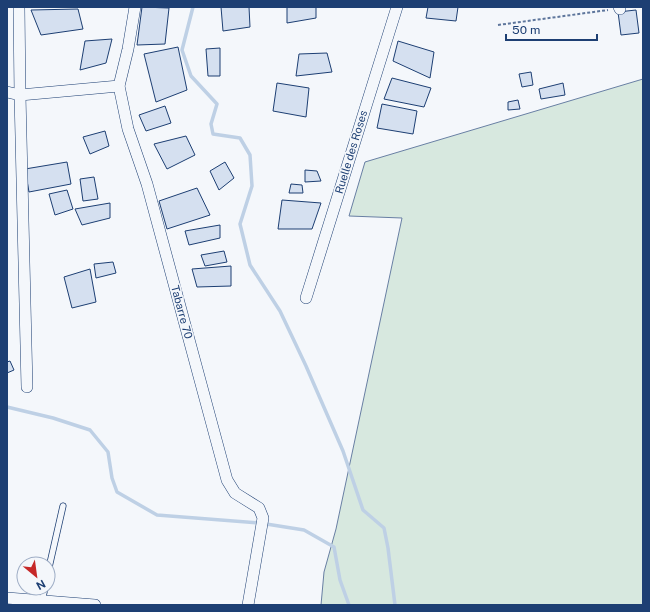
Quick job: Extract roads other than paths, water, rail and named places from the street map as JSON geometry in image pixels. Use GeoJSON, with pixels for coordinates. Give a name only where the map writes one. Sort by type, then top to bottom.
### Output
{"type":"FeatureCollection","features":[{"type":"Feature","properties":{"kind":"street"},"geometry":{"type":"LineString","coordinates":[[19,7],[28,386]]}},
{"type":"Feature","properties":{"kind":"street","name":"Tabarre 70"},"geometry":{"type":"LineString","coordinates":[[135,7],[128,49],[119,86],[128,129],[147,184],[227,480],[235,493],[259,508],[263,518],[248,605]]}},
{"type":"Feature","properties":{"kind":"street","name":"Ruelle des Roses"},"geometry":{"type":"LineString","coordinates":[[306,298],[397,7]]}},
{"type":"Feature","properties":{"kind":"street"},"geometry":{"type":"LineString","coordinates":[[7,92],[20,95],[119,86]]}},
{"type":"Feature","properties":{"kind":"street"},"geometry":{"type":"LineString","coordinates":[[7,598],[42,603],[95,605]]}},
{"type":"Feature","properties":{"kind":"lane"},"geometry":{"type":"LineString","coordinates":[[52,556],[63,506]]}},
{"type":"Feature","properties":{"kind":"waterway"},"geometry":{"type":"LineString","coordinates":[[193,7],[182,50],[191,76],[217,104],[211,124],[213,134],[240,138],[250,155],[252,186],[240,224],[250,265],[280,311],[306,366],[343,451],[363,510],[384,528],[395,605]]}},
{"type":"Feature","properties":{"kind":"waterway"},"geometry":{"type":"LineString","coordinates":[[7,407],[53,418],[90,430],[108,452],[112,478],[117,492],[157,515],[260,523],[304,530],[334,547],[340,580],[349,605]]}}]}
